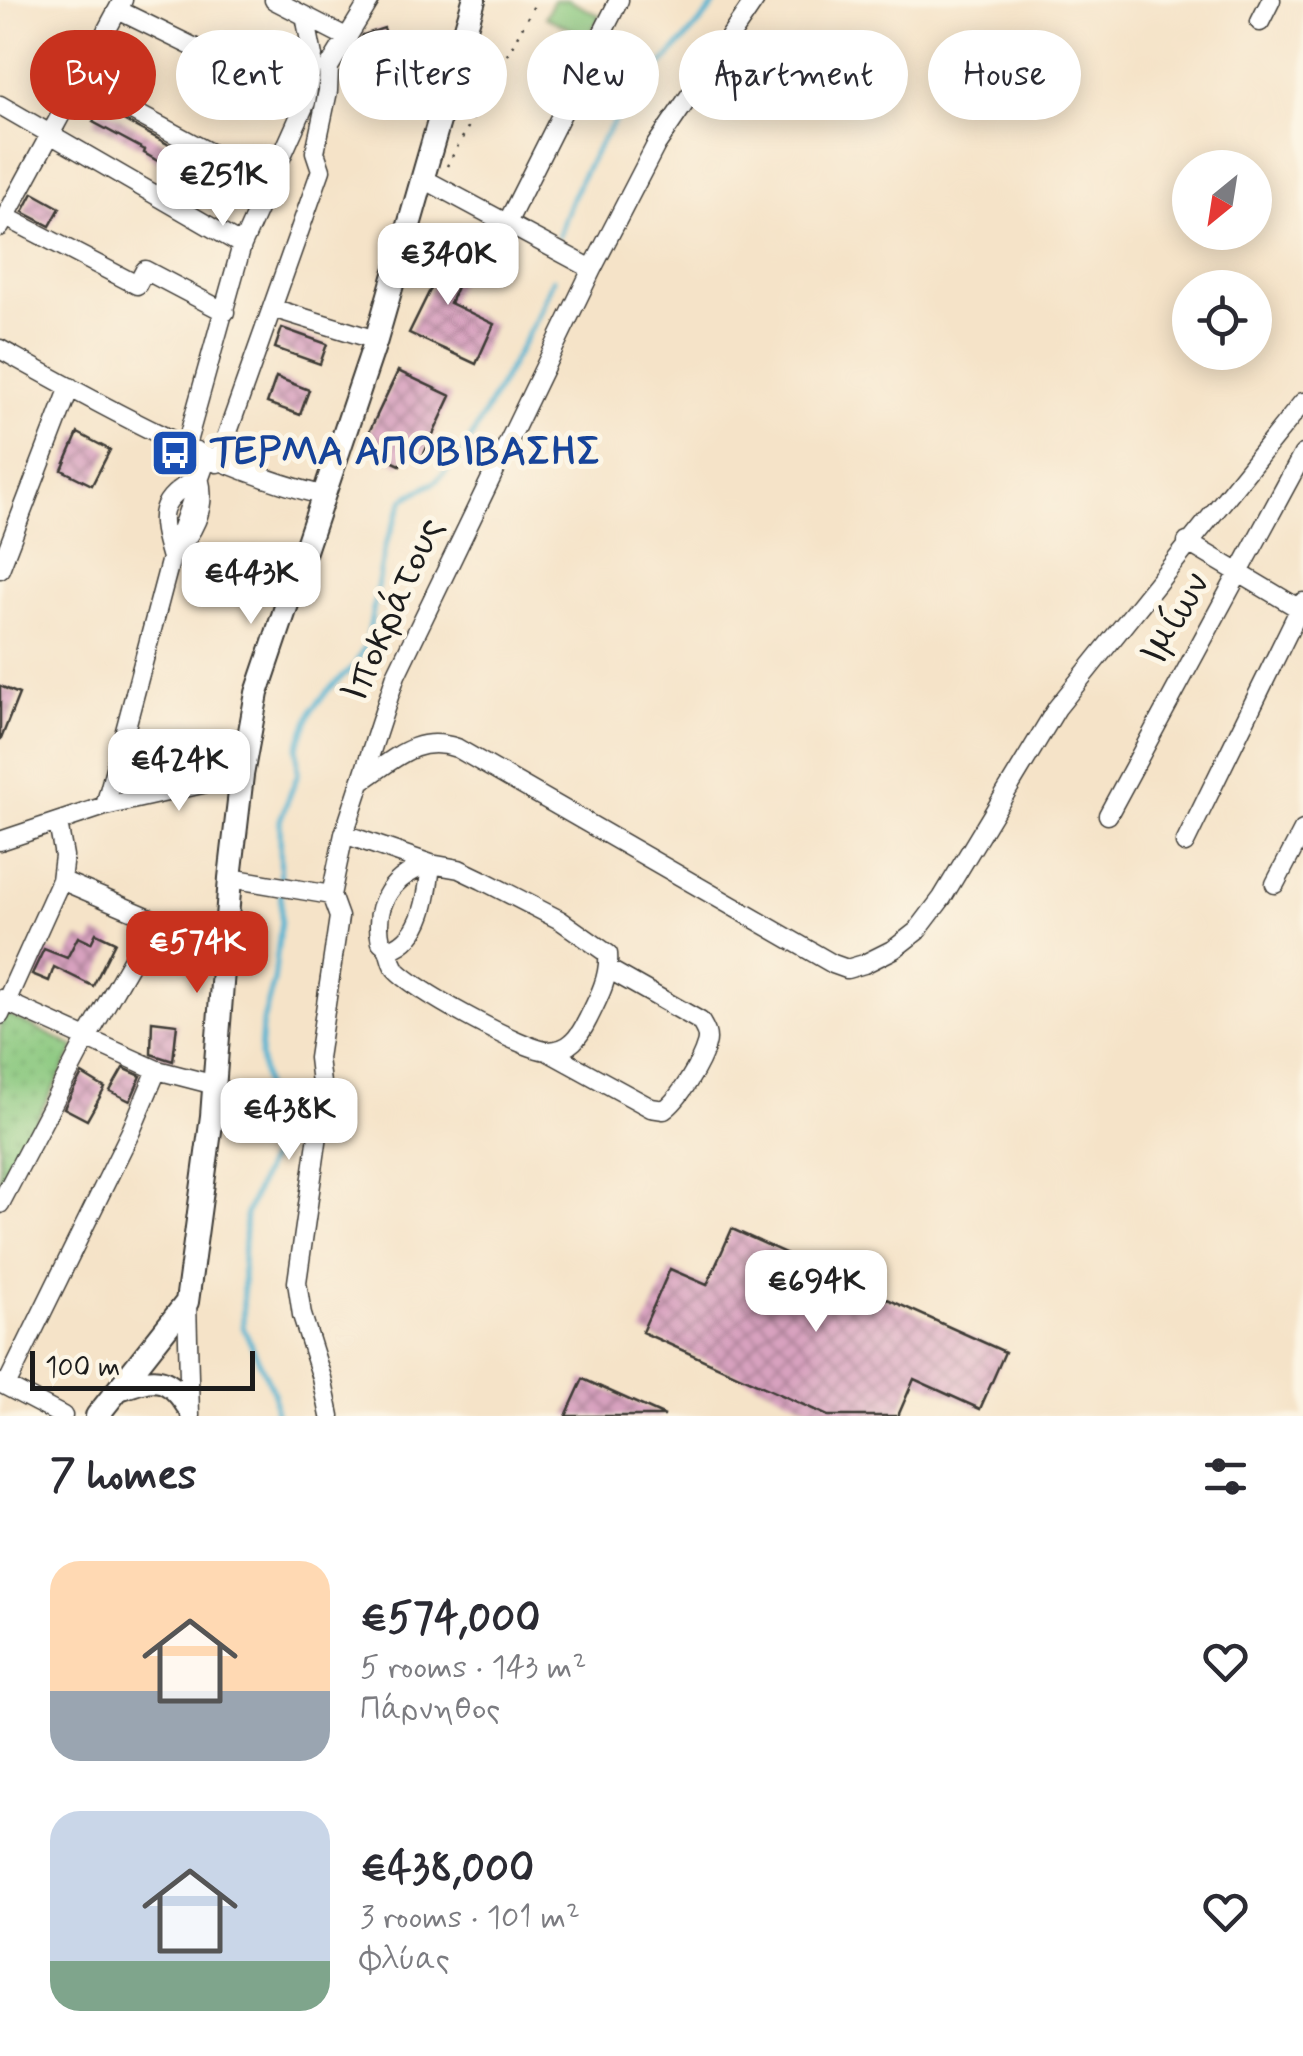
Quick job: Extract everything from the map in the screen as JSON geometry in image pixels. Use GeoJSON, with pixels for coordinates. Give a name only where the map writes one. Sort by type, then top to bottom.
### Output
{"type":"FeatureCollection","features":[{"type":"Feature","properties":{"kind":"main road"},"geometry":{"type":"LineString","coordinates":[[97,1416],[187,1302],[227,951],[240,880],[242,775],[257,693],[430,182],[474,0]]}},
{"type":"Feature","properties":{"kind":"main road"},"geometry":{"type":"LineString","coordinates":[[119,1389],[146,1379],[163,1380],[177,1389],[188,1410]]}},
{"type":"Feature","properties":{"kind":"street"},"geometry":{"type":"LineString","coordinates":[[353,30],[370,0]]}},
{"type":"Feature","properties":{"kind":"street"},"geometry":{"type":"LineString","coordinates":[[507,223],[619,0]]}},
{"type":"Feature","properties":{"kind":"street","name":"Ιποκράτους"},"geometry":{"type":"LineString","coordinates":[[330,1416],[296,1282],[323,1100],[318,1058],[340,917],[331,895],[344,834],[396,675],[592,269],[656,145],[755,0]]}},
{"type":"Feature","properties":{"kind":"street"},"geometry":{"type":"LineString","coordinates":[[1260,22],[1271,0]]}},
{"type":"Feature","properties":{"kind":"street"},"geometry":{"type":"LineString","coordinates":[[107,30],[121,5],[176,34]]}},
{"type":"Feature","properties":{"kind":"street"},"geometry":{"type":"LineString","coordinates":[[290,6],[339,33]]}},
{"type":"Feature","properties":{"kind":"street"},"geometry":{"type":"LineString","coordinates":[[290,6],[301,30]]}},
{"type":"Feature","properties":{"kind":"street"},"geometry":{"type":"LineString","coordinates":[[105,806],[168,549],[191,481],[212,460],[272,308],[320,170],[315,152],[328,91],[328,67],[339,51]]}},
{"type":"Feature","properties":{"kind":"street"},"geometry":{"type":"LineString","coordinates":[[0,105],[242,245]]}},
{"type":"Feature","properties":{"kind":"street"},"geometry":{"type":"LineString","coordinates":[[56,120],[3,222],[137,285],[145,270],[225,312]]}},
{"type":"Feature","properties":{"kind":"street"},"geometry":{"type":"LineString","coordinates":[[149,120],[270,185]]}},
{"type":"Feature","properties":{"kind":"street"},"geometry":{"type":"LineString","coordinates":[[185,449],[242,245],[298,120]]}},
{"type":"Feature","properties":{"kind":"street"},"geometry":{"type":"LineString","coordinates":[[430,182],[592,269]]}},
{"type":"Feature","properties":{"kind":"street"},"geometry":{"type":"LineString","coordinates":[[272,308],[376,340]]}},
{"type":"Feature","properties":{"kind":"street"},"geometry":{"type":"LineString","coordinates":[[0,349],[185,449],[272,482],[321,495]]}},
{"type":"Feature","properties":{"kind":"street"},"geometry":{"type":"LineString","coordinates":[[0,569],[70,388]]}},
{"type":"Feature","properties":{"kind":"street"},"geometry":{"type":"LineString","coordinates":[[363,780],[414,747],[430,742],[457,748],[832,964],[847,969],[894,949],[917,931],[942,898],[1057,708],[1303,402]]}},
{"type":"Feature","properties":{"kind":"street","name":"Ιμίων"},"geometry":{"type":"LineString","coordinates":[[1108,815],[1303,454]]}},
{"type":"Feature","properties":{"kind":"street"},"geometry":{"type":"LineString","coordinates":[[1185,842],[1302,607],[1240,576],[1187,542]]}},
{"type":"Feature","properties":{"kind":"street"},"geometry":{"type":"LineString","coordinates":[[0,841],[105,806],[242,775]]}},
{"type":"Feature","properties":{"kind":"street"},"geometry":{"type":"LineString","coordinates":[[58,823],[64,856],[61,880],[2,1005],[88,1038],[156,1070],[214,1085]]}},
{"type":"Feature","properties":{"kind":"street"},"geometry":{"type":"LineString","coordinates":[[1274,884],[1303,830]]}},
{"type":"Feature","properties":{"kind":"street"},"geometry":{"type":"LineString","coordinates":[[344,834],[431,864],[459,869],[560,920],[608,954],[610,970],[578,1039],[566,1048],[546,1051]]}},
{"type":"Feature","properties":{"kind":"street"},"geometry":{"type":"LineString","coordinates":[[431,864],[411,870],[388,892],[379,913],[381,942],[390,949],[394,967],[490,1028],[546,1051],[651,1108],[664,1110],[675,1102],[707,1044],[707,1032],[700,1022],[610,970]]}},
{"type":"Feature","properties":{"kind":"street"},"geometry":{"type":"LineString","coordinates":[[390,949],[406,942],[418,922],[431,864]]}},
{"type":"Feature","properties":{"kind":"street"},"geometry":{"type":"LineString","coordinates":[[61,880],[227,951]]}},
{"type":"Feature","properties":{"kind":"street"},"geometry":{"type":"LineString","coordinates":[[240,880],[331,895]]}},
{"type":"Feature","properties":{"kind":"street"},"geometry":{"type":"LineString","coordinates":[[0,1204],[155,920]]}},
{"type":"Feature","properties":{"kind":"street"},"geometry":{"type":"LineString","coordinates":[[63,1416],[3,1385],[132,1131],[156,1070]]}},
{"type":"Feature","properties":{"kind":"street"},"geometry":{"type":"LineString","coordinates":[[187,1302],[188,1410]]}},
{"type":"Feature","properties":{"kind":"path"},"geometry":{"type":"LineString","coordinates":[[430,182],[537,0]]}},
{"type":"Feature","properties":{"kind":"green space"},"geometry":{"type":"Polygon","coordinates":[[[554,0],[568,0],[600,16],[592,30],[573,30],[545,17],[554,0]]]}},
{"type":"Feature","properties":{"kind":"green space"},"geometry":{"type":"Polygon","coordinates":[[[4,1013],[75,1047],[0,1189],[0,1023],[4,1013]]]}},
{"type":"Feature","properties":{"kind":"building"},"geometry":{"type":"Polygon","coordinates":[[[123,120],[195,159],[185,177],[93,122],[123,120]]]}},
{"type":"Feature","properties":{"kind":"building"},"geometry":{"type":"Polygon","coordinates":[[[221,173],[253,190],[247,203],[236,197],[233,203],[211,192],[221,173]]]}},
{"type":"Feature","properties":{"kind":"building"},"geometry":{"type":"Polygon","coordinates":[[[33,193],[60,208],[50,226],[23,212],[33,193]]]}},
{"type":"Feature","properties":{"kind":"building"},"geometry":{"type":"Polygon","coordinates":[[[431,242],[469,259],[450,303],[494,324],[476,364],[409,333],[435,280],[414,281],[431,242]]]}},
{"type":"Feature","properties":{"kind":"building"},"geometry":{"type":"Polygon","coordinates":[[[282,328],[327,344],[320,364],[275,348],[282,328]]]}},
{"type":"Feature","properties":{"kind":"building"},"geometry":{"type":"Polygon","coordinates":[[[398,371],[451,396],[421,460],[406,453],[400,465],[362,447],[398,371]]]}},
{"type":"Feature","properties":{"kind":"building"},"geometry":{"type":"Polygon","coordinates":[[[276,377],[309,390],[300,415],[267,403],[276,377]]]}},
{"type":"Feature","properties":{"kind":"building"},"geometry":{"type":"Polygon","coordinates":[[[78,433],[110,450],[92,485],[62,470],[78,433]]]}},
{"type":"Feature","properties":{"kind":"building"},"geometry":{"type":"Polygon","coordinates":[[[0,686],[19,694],[1,739],[0,739],[0,686]]]}},
{"type":"Feature","properties":{"kind":"building"},"geometry":{"type":"Polygon","coordinates":[[[96,933],[115,942],[93,986],[54,967],[49,981],[32,974],[44,949],[67,958],[78,937],[91,943],[96,933]]]}},
{"type":"Feature","properties":{"kind":"building"},"geometry":{"type":"Polygon","coordinates":[[[152,1021],[177,1024],[173,1061],[151,1054],[152,1021]]]}},
{"type":"Feature","properties":{"kind":"building"},"geometry":{"type":"Polygon","coordinates":[[[123,1068],[141,1076],[130,1101],[110,1091],[123,1068]]]}},
{"type":"Feature","properties":{"kind":"building"},"geometry":{"type":"Polygon","coordinates":[[[82,1074],[105,1088],[87,1120],[64,1108],[82,1074]]]}},
{"type":"Feature","properties":{"kind":"building"},"geometry":{"type":"Polygon","coordinates":[[[732,1229],[1005,1352],[980,1409],[914,1379],[898,1416],[828,1416],[642,1332],[670,1269],[707,1285],[732,1229]]]}},
{"type":"Feature","properties":{"kind":"building"},"geometry":{"type":"Polygon","coordinates":[[[583,1379],[665,1416],[566,1416],[583,1379]]]}},
{"type":"Feature","properties":{"kind":"waterway"},"geometry":{"type":"LineString","coordinates":[[559,236],[582,177],[615,121],[718,0]]}},
{"type":"Feature","properties":{"kind":"waterway"},"geometry":{"type":"LineString","coordinates":[[276,1416],[274,1393],[243,1327],[243,1258],[246,1214],[274,1148],[260,1056],[281,920],[280,820],[298,774],[297,748],[312,710],[355,665],[367,642],[385,546],[404,499],[435,482],[460,458],[538,316],[553,279]]}},
{"type":"Feature","properties":{"kind":"place","name":"ΤΕΡΜΑ ΑΠΟΒΙΒΑΣΗΣ"},"geometry":{"type":"Point","coordinates":[175,453]}}]}
